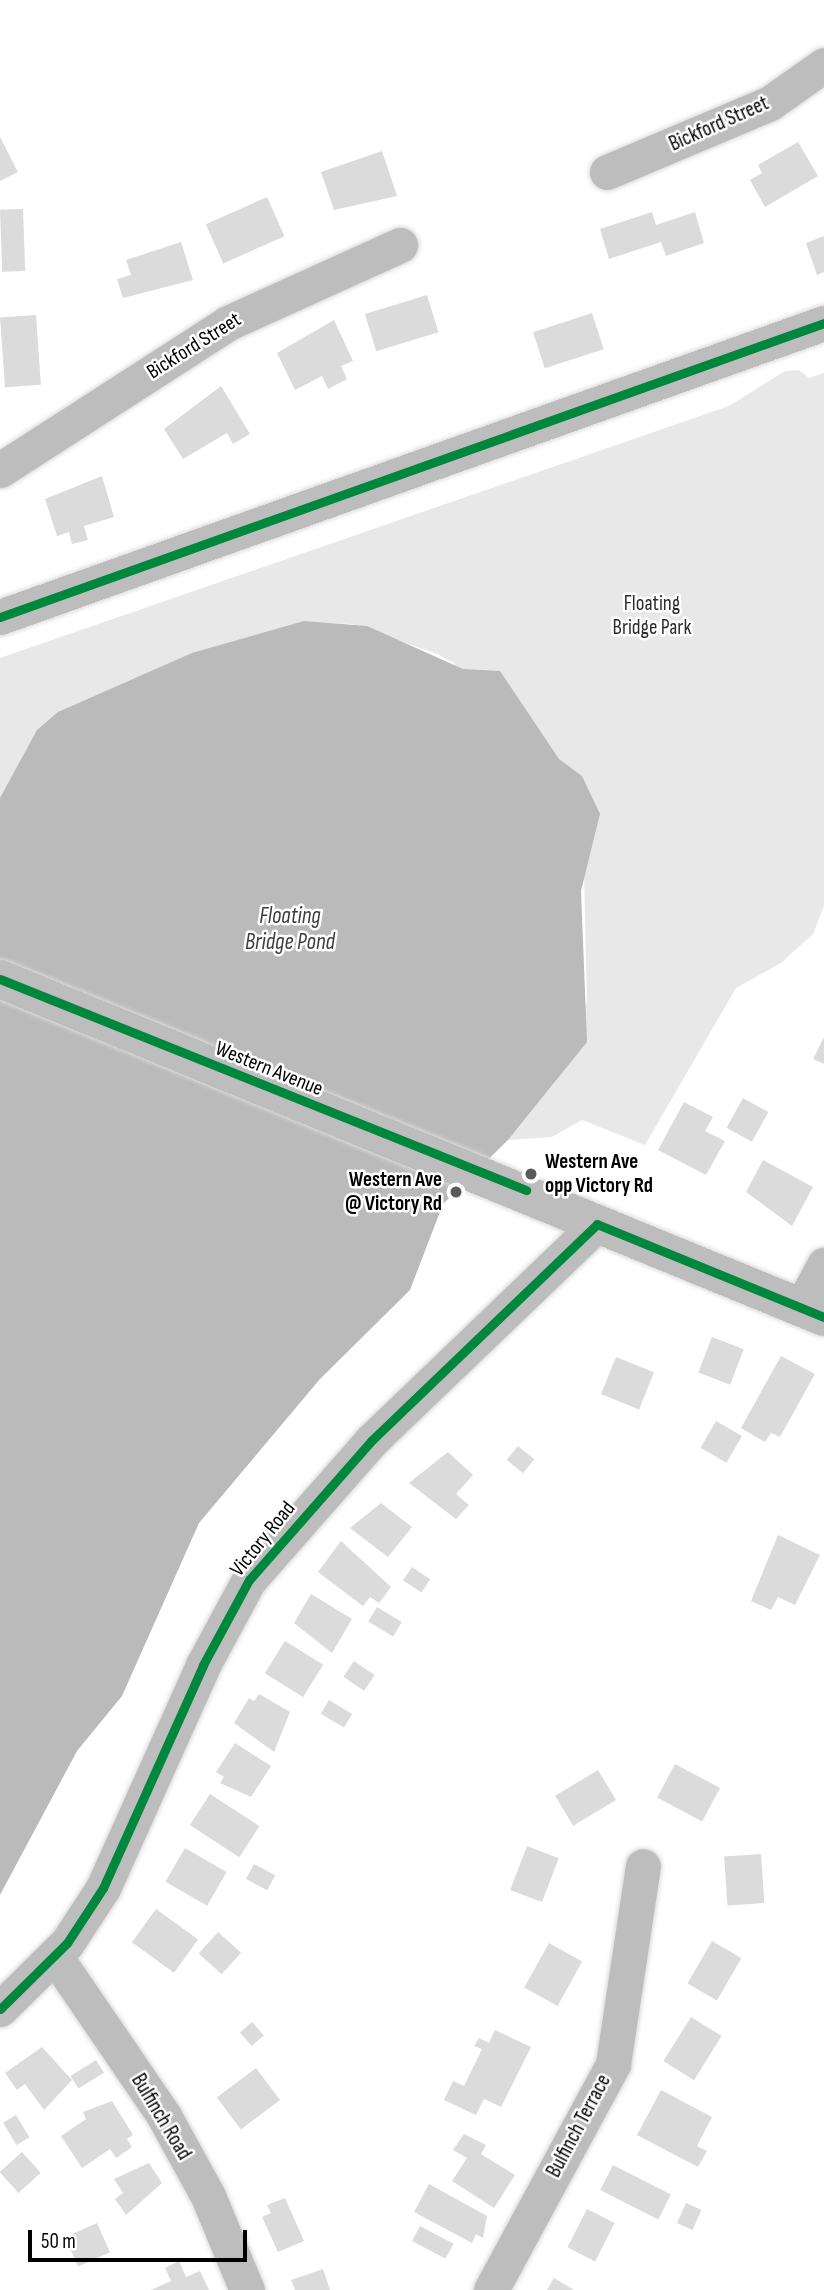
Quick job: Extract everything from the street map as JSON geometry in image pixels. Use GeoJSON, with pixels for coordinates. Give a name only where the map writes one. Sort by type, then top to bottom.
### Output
{"type":"FeatureCollection","features":[{"type":"Feature","properties":{"kind":"main road","name":"Western Avenue"},"geometry":{"type":"LineString","coordinates":[[0,979],[526,1190],[597,1223],[813,1312]]}},
{"type":"Feature","properties":{"kind":"street","name":"Bickford Street"},"geometry":{"type":"LineString","coordinates":[[607,172],[760,108],[824,65]]}},
{"type":"Feature","properties":{"kind":"street","name":"Bickford Street"},"geometry":{"type":"LineString","coordinates":[[0,470],[228,323],[400,245]]}},
{"type":"Feature","properties":{"kind":"street"},"geometry":{"type":"LineString","coordinates":[[0,617],[824,323]]}},
{"type":"Feature","properties":{"kind":"street","name":"Victory Road"},"geometry":{"type":"LineString","coordinates":[[0,2009],[55,1956],[124,1848],[203,1665],[249,1580],[371,1441],[597,1223]]}},
{"type":"Feature","properties":{"kind":"street"},"geometry":{"type":"LineString","coordinates":[[813,1312],[824,1265]]}},
{"type":"Feature","properties":{"kind":"street","name":"Bulfinch Terrace"},"geometry":{"type":"LineString","coordinates":[[491,2290],[613,2064],[643,1866]]}},
{"type":"Feature","properties":{"kind":"street","name":"Bulfinch Road"},"geometry":{"type":"LineString","coordinates":[[55,1956],[164,2116],[247,2290]]}},
{"type":"Feature","properties":{"kind":"green space","name":"Floating Bridge Park"},"geometry":{"type":"Polygon","coordinates":[[[799,370],[809,378],[824,373],[824,906],[813,934],[781,963],[736,988],[645,1145],[582,1120],[552,1137],[508,1140],[555,1082],[587,1002],[584,874],[454,663],[437,654],[352,624],[302,622],[0,825],[0,658],[729,406],[785,371],[799,370]]]}},
{"type":"Feature","properties":{"kind":"water","name":"Floating Bridge Pond"},"geometry":{"type":"Polygon","coordinates":[[[304,621],[367,626],[463,669],[500,671],[559,759],[582,776],[600,814],[581,891],[587,1042],[508,1140],[443,1204],[410,1290],[320,1379],[199,1523],[122,1696],[77,1751],[0,1895],[0,798],[37,730],[58,712],[192,653],[304,621]]]}},
{"type":"Feature","properties":{"kind":"building"},"geometry":{"type":"Polygon","coordinates":[[[0,137],[18,172],[0,181],[0,137]]]}},
{"type":"Feature","properties":{"kind":"building"},"geometry":{"type":"Polygon","coordinates":[[[798,142],[818,176],[765,207],[750,180],[762,173],[758,165],[798,142]]]}},
{"type":"Feature","properties":{"kind":"building"},"geometry":{"type":"Polygon","coordinates":[[[382,151],[397,196],[334,210],[321,172],[382,151]]]}},
{"type":"Feature","properties":{"kind":"building"},"geometry":{"type":"Polygon","coordinates":[[[267,197],[284,236],[223,264],[206,224],[267,197]]]}},
{"type":"Feature","properties":{"kind":"building"},"geometry":{"type":"Polygon","coordinates":[[[23,209],[25,271],[2,272],[0,210],[23,209]]]}},
{"type":"Feature","properties":{"kind":"building"},"geometry":{"type":"Polygon","coordinates":[[[652,212],[656,225],[695,212],[704,243],[666,256],[661,242],[609,259],[600,229],[652,212]]]}},
{"type":"Feature","properties":{"kind":"building"},"geometry":{"type":"Polygon","coordinates":[[[824,236],[824,272],[817,275],[806,243],[824,236]]]}},
{"type":"Feature","properties":{"kind":"building"},"geometry":{"type":"Polygon","coordinates":[[[181,242],[193,280],[123,298],[117,279],[131,275],[126,260],[181,242]]]}},
{"type":"Feature","properties":{"kind":"building"},"geometry":{"type":"Polygon","coordinates":[[[427,295],[438,332],[376,351],[365,314],[427,295]]]}},
{"type":"Feature","properties":{"kind":"building"},"geometry":{"type":"Polygon","coordinates":[[[592,313],[604,349],[545,368],[533,332],[592,313]]]}},
{"type":"Feature","properties":{"kind":"building"},"geometry":{"type":"Polygon","coordinates":[[[36,315],[41,385],[5,387],[0,318],[36,315]]]}},
{"type":"Feature","properties":{"kind":"building"},"geometry":{"type":"Polygon","coordinates":[[[334,320],[353,361],[341,366],[347,379],[328,389],[322,376],[295,390],[277,353],[334,320]]]}},
{"type":"Feature","properties":{"kind":"building"},"geometry":{"type":"Polygon","coordinates":[[[221,386],[250,434],[233,444],[227,433],[183,459],[164,429],[221,386]]]}},
{"type":"Feature","properties":{"kind":"building"},"geometry":{"type":"Polygon","coordinates":[[[102,476],[114,517],[84,526],[88,540],[72,544],[69,532],[57,536],[45,499],[102,476]]]}},
{"type":"Feature","properties":{"kind":"building"},"geometry":{"type":"Polygon","coordinates":[[[824,1037],[824,1064],[813,1059],[824,1037]]]}},
{"type":"Feature","properties":{"kind":"building"},"geometry":{"type":"Polygon","coordinates":[[[743,1098],[768,1112],[752,1142],[727,1128],[743,1098]]]}},
{"type":"Feature","properties":{"kind":"building"},"geometry":{"type":"Polygon","coordinates":[[[684,1102],[713,1117],[705,1131],[725,1141],[706,1175],[658,1150],[684,1102]]]}},
{"type":"Feature","properties":{"kind":"building"},"geometry":{"type":"Polygon","coordinates":[[[763,1160],[813,1187],[792,1226],[746,1192],[763,1160]]]}},
{"type":"Feature","properties":{"kind":"building"},"geometry":{"type":"Polygon","coordinates":[[[712,1337],[744,1349],[730,1385],[698,1372],[712,1337]]]}},
{"type":"Feature","properties":{"kind":"building"},"geometry":{"type":"Polygon","coordinates":[[[781,1356],[815,1374],[780,1437],[771,1433],[765,1442],[741,1428],[781,1356]]]}},
{"type":"Feature","properties":{"kind":"building"},"geometry":{"type":"Polygon","coordinates":[[[616,1357],[654,1372],[639,1409],[601,1394],[616,1357]]]}},
{"type":"Feature","properties":{"kind":"building"},"geometry":{"type":"Polygon","coordinates":[[[716,1421],[742,1436],[726,1463],[700,1448],[716,1421]]]}},
{"type":"Feature","properties":{"kind":"building"},"geometry":{"type":"Polygon","coordinates":[[[518,1446],[534,1459],[523,1473],[507,1460],[518,1446]]]}},
{"type":"Feature","properties":{"kind":"building"},"geometry":{"type":"Polygon","coordinates":[[[448,1452],[473,1475],[456,1494],[469,1505],[456,1519],[409,1483],[448,1452]]]}},
{"type":"Feature","properties":{"kind":"building"},"geometry":{"type":"Polygon","coordinates":[[[381,1503],[412,1527],[388,1557],[350,1528],[381,1503]]]}},
{"type":"Feature","properties":{"kind":"building"},"geometry":{"type":"Polygon","coordinates":[[[778,1535],[820,1555],[795,1605],[778,1597],[771,1610],[751,1601],[778,1535]]]}},
{"type":"Feature","properties":{"kind":"building"},"geometry":{"type":"Polygon","coordinates":[[[341,1541],[391,1587],[379,1603],[370,1597],[363,1606],[318,1572],[341,1541]]]}},
{"type":"Feature","properties":{"kind":"building"},"geometry":{"type":"Polygon","coordinates":[[[412,1567],[430,1579],[421,1593],[403,1580],[412,1567]]]}},
{"type":"Feature","properties":{"kind":"building"},"geometry":{"type":"Polygon","coordinates":[[[311,1594],[352,1619],[332,1653],[294,1623],[311,1594]]]}},
{"type":"Feature","properties":{"kind":"building"},"geometry":{"type":"Polygon","coordinates":[[[377,1607],[402,1622],[393,1637],[368,1622],[377,1607]]]}},
{"type":"Feature","properties":{"kind":"building"},"geometry":{"type":"Polygon","coordinates":[[[285,1641],[323,1665],[303,1697],[265,1673],[285,1641]]]}},
{"type":"Feature","properties":{"kind":"building"},"geometry":{"type":"Polygon","coordinates":[[[354,1661],[375,1675],[364,1691],[343,1677],[354,1661]]]}},
{"type":"Feature","properties":{"kind":"building"},"geometry":{"type":"Polygon","coordinates":[[[259,1694],[290,1712],[274,1752],[234,1723],[249,1698],[254,1701],[259,1694]]]}},
{"type":"Feature","properties":{"kind":"building"},"geometry":{"type":"Polygon","coordinates":[[[329,1700],[352,1714],[344,1728],[321,1714],[329,1700]]]}},
{"type":"Feature","properties":{"kind":"building"},"geometry":{"type":"Polygon","coordinates":[[[235,1743],[271,1766],[251,1797],[220,1783],[224,1777],[216,1772],[235,1743]]]}},
{"type":"Feature","properties":{"kind":"building"},"geometry":{"type":"Polygon","coordinates":[[[675,1764],[720,1788],[702,1821],[657,1798],[675,1764]]]}},
{"type":"Feature","properties":{"kind":"building"},"geometry":{"type":"Polygon","coordinates":[[[598,1770],[616,1800],[573,1826],[555,1796],[598,1770]]]}},
{"type":"Feature","properties":{"kind":"building"},"geometry":{"type":"Polygon","coordinates":[[[210,1794],[259,1826],[239,1857],[190,1825],[210,1794]]]}},
{"type":"Feature","properties":{"kind":"building"},"geometry":{"type":"Polygon","coordinates":[[[527,1846],[559,1858],[542,1902],[510,1890],[527,1846]]]}},
{"type":"Feature","properties":{"kind":"building"},"geometry":{"type":"Polygon","coordinates":[[[185,1848],[227,1872],[207,1906],[166,1882],[185,1848]]]}},
{"type":"Feature","properties":{"kind":"building"},"geometry":{"type":"Polygon","coordinates":[[[761,1854],[764,1903],[728,1905],[724,1857],[761,1854]]]}},
{"type":"Feature","properties":{"kind":"building"},"geometry":{"type":"Polygon","coordinates":[[[254,1864],[275,1875],[267,1890],[246,1879],[254,1864]]]}},
{"type":"Feature","properties":{"kind":"building"},"geometry":{"type":"Polygon","coordinates":[[[156,1909],[198,1940],[174,1973],[132,1942],[156,1909]]]}},
{"type":"Feature","properties":{"kind":"building"},"geometry":{"type":"Polygon","coordinates":[[[218,1932],[241,1953],[222,1974],[199,1954],[218,1932]]]}},
{"type":"Feature","properties":{"kind":"building"},"geometry":{"type":"Polygon","coordinates":[[[712,1941],[741,1958],[717,2000],[688,1983],[712,1941]]]}},
{"type":"Feature","properties":{"kind":"building"},"geometry":{"type":"Polygon","coordinates":[[[549,1943],[582,1961],[558,2006],[524,1988],[549,1943]]]}},
{"type":"Feature","properties":{"kind":"building"},"geometry":{"type":"Polygon","coordinates":[[[691,2017],[722,2036],[694,2080],[663,2061],[691,2017]]]}},
{"type":"Feature","properties":{"kind":"building"},"geometry":{"type":"Polygon","coordinates":[[[252,2022],[264,2036],[252,2046],[240,2032],[252,2022]]]}},
{"type":"Feature","properties":{"kind":"building"},"geometry":{"type":"Polygon","coordinates":[[[495,2030],[531,2047],[501,2107],[484,2099],[476,2115],[444,2100],[453,2081],[464,2086],[482,2049],[474,2046],[479,2038],[489,2043],[495,2030]]]}},
{"type":"Feature","properties":{"kind":"building"},"geometry":{"type":"Polygon","coordinates":[[[42,2047],[72,2080],[44,2110],[25,2084],[17,2090],[5,2073],[42,2047]]]}},
{"type":"Feature","properties":{"kind":"building"},"geometry":{"type":"Polygon","coordinates":[[[96,2060],[104,2073],[79,2089],[71,2076],[96,2060]]]}},
{"type":"Feature","properties":{"kind":"building"},"geometry":{"type":"Polygon","coordinates":[[[256,2068],[280,2100],[241,2129],[217,2097],[256,2068]]]}},
{"type":"Feature","properties":{"kind":"building"},"geometry":{"type":"Polygon","coordinates":[[[661,2090],[712,2117],[697,2146],[707,2151],[698,2167],[637,2135],[661,2090]]]}},
{"type":"Feature","properties":{"kind":"building"},"geometry":{"type":"Polygon","coordinates":[[[112,2101],[133,2135],[127,2139],[132,2147],[116,2158],[110,2149],[82,2168],[61,2136],[86,2119],[83,2112],[112,2101]]]}},
{"type":"Feature","properties":{"kind":"building"},"geometry":{"type":"Polygon","coordinates":[[[16,2115],[29,2137],[17,2145],[3,2123],[16,2115]]]}},
{"type":"Feature","properties":{"kind":"building"},"geometry":{"type":"Polygon","coordinates":[[[464,2134],[486,2145],[481,2154],[515,2175],[494,2208],[452,2181],[467,2158],[453,2150],[464,2134]]]}},
{"type":"Feature","properties":{"kind":"building"},"geometry":{"type":"Polygon","coordinates":[[[22,2152],[41,2173],[18,2193],[0,2172],[22,2152]]]}},
{"type":"Feature","properties":{"kind":"building"},"geometry":{"type":"Polygon","coordinates":[[[149,2163],[162,2183],[126,2215],[115,2199],[123,2193],[114,2179],[149,2163]]]}},
{"type":"Feature","properties":{"kind":"building"},"geometry":{"type":"Polygon","coordinates":[[[613,2165],[671,2195],[658,2219],[600,2190],[613,2165]]]}},
{"type":"Feature","properties":{"kind":"building"},"geometry":{"type":"Polygon","coordinates":[[[429,2184],[487,2216],[483,2238],[476,2234],[472,2243],[414,2212],[429,2184]]]}},
{"type":"Feature","properties":{"kind":"building"},"geometry":{"type":"Polygon","coordinates":[[[285,2198],[304,2241],[278,2252],[262,2217],[271,2213],[267,2205],[285,2198]]]}},
{"type":"Feature","properties":{"kind":"building"},"geometry":{"type":"Polygon","coordinates":[[[686,2203],[702,2210],[693,2230],[677,2223],[686,2203]]]}},
{"type":"Feature","properties":{"kind":"building"},"geometry":{"type":"Polygon","coordinates":[[[587,2209],[615,2223],[595,2261],[567,2247],[587,2209]]]}},
{"type":"Feature","properties":{"kind":"building"},"geometry":{"type":"Polygon","coordinates":[[[97,2223],[110,2252],[78,2266],[65,2237],[97,2223]]]}},
{"type":"Feature","properties":{"kind":"building"},"geometry":{"type":"Polygon","coordinates":[[[420,2226],[454,2244],[446,2259],[412,2241],[420,2226]]]}},
{"type":"Feature","properties":{"kind":"building"},"geometry":{"type":"Polygon","coordinates":[[[179,2261],[186,2277],[200,2271],[209,2290],[151,2290],[171,2281],[165,2268],[179,2261]]]}},
{"type":"Feature","properties":{"kind":"building"},"geometry":{"type":"Polygon","coordinates":[[[323,2269],[330,2290],[295,2290],[291,2280],[323,2269]]]}},
{"type":"Feature","properties":{"kind":"building"},"geometry":{"type":"Polygon","coordinates":[[[554,2278],[574,2290],[547,2290],[554,2278]]]}},
{"type":"Feature","properties":{"kind":"cycle path"},"geometry":{"type":"LineString","coordinates":[[0,617],[824,323]]}},
{"type":"Feature","properties":{"kind":"cycle path"},"geometry":{"type":"LineString","coordinates":[[0,979],[526,1190]]}},
{"type":"Feature","properties":{"kind":"cycle path"},"geometry":{"type":"LineString","coordinates":[[0,2009],[67,1943],[103,1888],[203,1665],[249,1580],[371,1441],[597,1224],[824,1317]]}},
{"type":"Feature","properties":{"kind":"place","name":"Western Ave opp Victory Rd"},"geometry":{"type":"Point","coordinates":[531,1174]}},
{"type":"Feature","properties":{"kind":"place","name":"Western Ave @ Victory Rd"},"geometry":{"type":"Point","coordinates":[456,1192]}}]}
